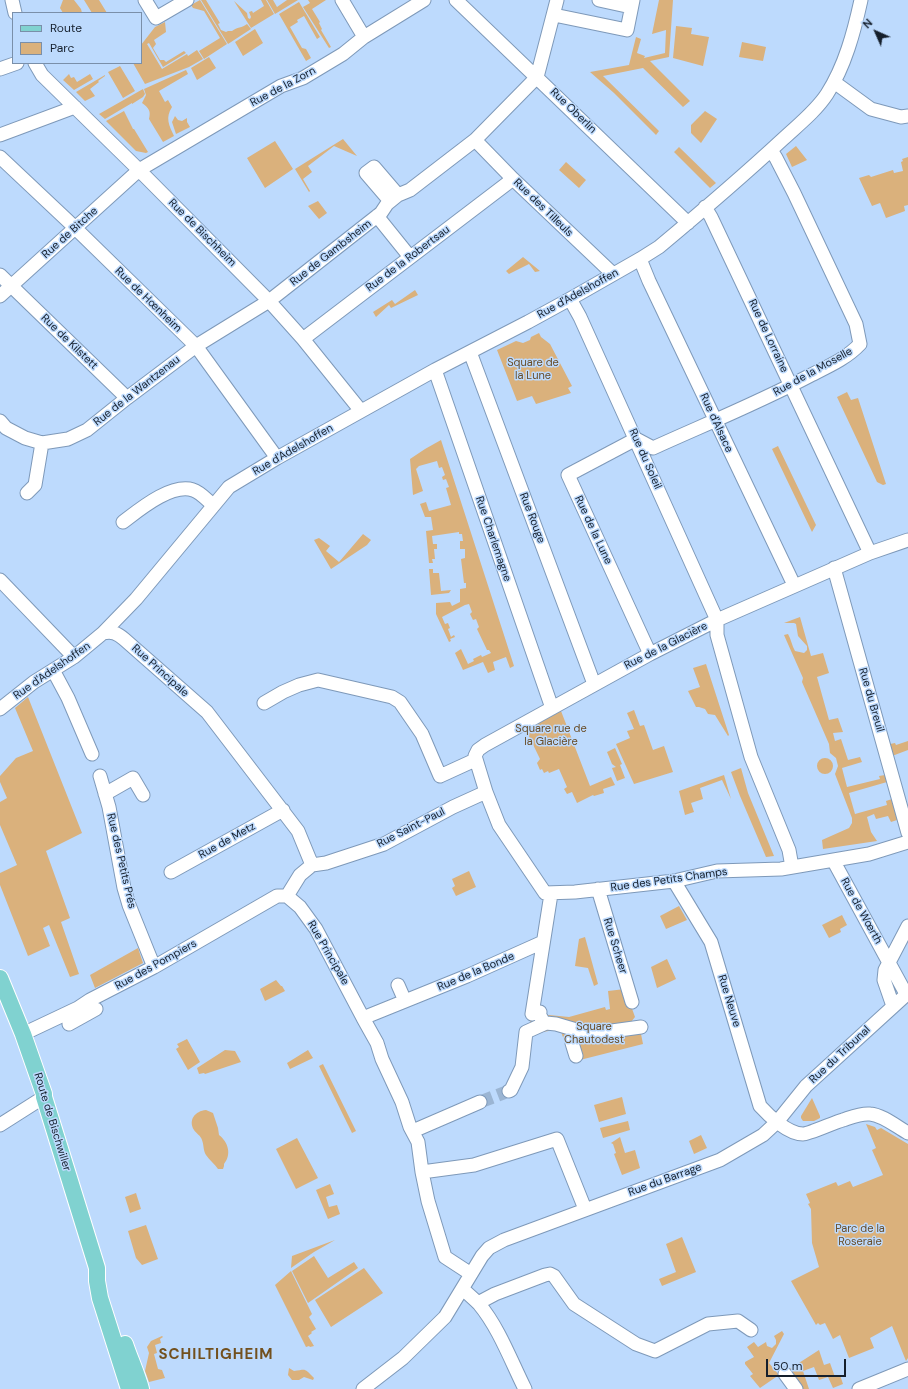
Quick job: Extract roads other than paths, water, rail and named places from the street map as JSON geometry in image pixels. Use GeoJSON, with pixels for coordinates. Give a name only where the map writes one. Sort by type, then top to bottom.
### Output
{"type":"FeatureCollection","features":[{"type":"Feature","properties":{"kind":"main road","name":"Route de Bischwiller"},"geometry":{"type":"LineString","coordinates":[[0,978],[23,1034],[44,1094],[97,1268],[97,1281],[100,1298],[129,1389]]}},
{"type":"Feature","properties":{"kind":"main road","name":"Route de Bischwiller"},"geometry":{"type":"LineString","coordinates":[[97,1268],[104,1278],[129,1357],[135,1367],[141,1389]]}},
{"type":"Feature","properties":{"kind":"street"},"geometry":{"type":"LineString","coordinates":[[12,0],[15,12]]}},
{"type":"Feature","properties":{"kind":"street"},"geometry":{"type":"LineString","coordinates":[[145,0],[156,18],[170,4],[186,0]]}},
{"type":"Feature","properties":{"kind":"street"},"geometry":{"type":"LineString","coordinates":[[342,0],[364,37]]}},
{"type":"Feature","properties":{"kind":"street","name":"Rue de la Zorn"},"geometry":{"type":"LineString","coordinates":[[139,170],[281,86],[303,78],[343,54],[364,37],[424,0]]}},
{"type":"Feature","properties":{"kind":"street","name":"Rue Oberlin"},"geometry":{"type":"LineString","coordinates":[[456,0],[688,223]]}},
{"type":"Feature","properties":{"kind":"street","name":"Rue de Gambsheim"},"geometry":{"type":"LineString","coordinates":[[269,301],[378,216],[394,198],[410,190],[475,140],[537,77],[557,0]]}},
{"type":"Feature","properties":{"kind":"street"},"geometry":{"type":"LineString","coordinates":[[554,15],[627,30],[632,3],[599,0]]}},
{"type":"Feature","properties":{"kind":"street","name":"Rue d'Adelshoffen"},"geometry":{"type":"LineString","coordinates":[[0,709],[34,682],[74,657],[103,633],[136,599],[229,487],[277,458],[435,370],[570,299],[640,260],[659,247],[771,150],[812,111],[826,95],[834,82],[848,50],[855,28],[861,0]]}},
{"type":"Feature","properties":{"kind":"street"},"geometry":{"type":"LineString","coordinates":[[0,69],[15,64]]}},
{"type":"Feature","properties":{"kind":"street","name":"Rue de Bischheim"},"geometry":{"type":"LineString","coordinates":[[36,64],[42,75],[75,106],[269,301],[304,339],[361,412]]}},
{"type":"Feature","properties":{"kind":"street"},"geometry":{"type":"LineString","coordinates":[[834,82],[871,109],[901,117],[908,116]]}},
{"type":"Feature","properties":{"kind":"street"},"geometry":{"type":"LineString","coordinates":[[0,135],[75,106]]}},
{"type":"Feature","properties":{"kind":"street","name":"Rue des Tilleuls"},"geometry":{"type":"LineString","coordinates":[[475,140],[613,274]]}},
{"type":"Feature","properties":{"kind":"street","name":"Rue de la Moselle"},"geometry":{"type":"LineString","coordinates":[[636,439],[653,448],[792,385],[851,354],[860,344],[856,324],[794,193],[771,150]]}},
{"type":"Feature","properties":{"kind":"street","name":"Rue de Hœnheim"},"geometry":{"type":"LineString","coordinates":[[0,158],[75,228],[196,346],[277,458]]}},
{"type":"Feature","properties":{"kind":"street","name":"Rue de Bitche"},"geometry":{"type":"LineString","coordinates":[[0,296],[139,170]]}},
{"type":"Feature","properties":{"kind":"street","name":"Rue de la Robertsau"},"geometry":{"type":"LineString","coordinates":[[304,339],[513,178]]}},
{"type":"Feature","properties":{"kind":"street","name":"Rue de Lorraine"},"geometry":{"type":"LineString","coordinates":[[705,207],[792,385],[870,553]]}},
{"type":"Feature","properties":{"kind":"street"},"geometry":{"type":"LineString","coordinates":[[378,216],[410,257]]}},
{"type":"Feature","properties":{"kind":"street","name":"Rue d'Alsace"},"geometry":{"type":"LineString","coordinates":[[640,260],[794,586]]}},
{"type":"Feature","properties":{"kind":"street","name":"Rue de Kilstett"},"geometry":{"type":"LineString","coordinates":[[0,275],[126,398]]}},
{"type":"Feature","properties":{"kind":"street","name":"Rue du Soleil"},"geometry":{"type":"LineString","coordinates":[[570,299],[580,317],[636,439],[717,620]]}},
{"type":"Feature","properties":{"kind":"street","name":"Rue de la Wantzenau"},"geometry":{"type":"LineString","coordinates":[[0,422],[6,428],[25,438],[42,443],[68,439],[87,430],[126,398],[196,346],[269,301]]}},
{"type":"Feature","properties":{"kind":"street","name":"Rue Rouge"},"geometry":{"type":"LineString","coordinates":[[470,352],[594,684]]}},
{"type":"Feature","properties":{"kind":"street","name":"Rue Charlemagne"},"geometry":{"type":"LineString","coordinates":[[435,370],[552,708]]}},
{"type":"Feature","properties":{"kind":"street","name":"Rue de la Lune"},"geometry":{"type":"LineString","coordinates":[[636,439],[568,475],[650,654]]}},
{"type":"Feature","properties":{"kind":"street"},"geometry":{"type":"LineString","coordinates":[[27,493],[34,485],[42,443]]}},
{"type":"Feature","properties":{"kind":"street"},"geometry":{"type":"LineString","coordinates":[[122,522],[165,493],[174,491],[193,490],[213,505]]}},
{"type":"Feature","properties":{"kind":"street","name":"Rue de la Glacière"},"geometry":{"type":"LineString","coordinates":[[264,703],[298,685],[318,680],[392,697],[400,702],[422,734],[440,776],[475,760],[478,750],[594,684],[717,620],[834,568],[870,553],[908,540]]}},
{"type":"Feature","properties":{"kind":"street","name":"Rue du Breuil"},"geometry":{"type":"LineString","coordinates":[[834,568],[908,833]]}},
{"type":"Feature","properties":{"kind":"street"},"geometry":{"type":"LineString","coordinates":[[0,580],[74,657]]}},
{"type":"Feature","properties":{"kind":"street"},"geometry":{"type":"LineString","coordinates":[[717,620],[717,635],[751,757],[789,850],[792,866]]}},
{"type":"Feature","properties":{"kind":"street","name":"Rue Principale"},"geometry":{"type":"LineString","coordinates":[[103,633],[116,633],[124,639],[207,712],[298,831],[312,865]]}},
{"type":"Feature","properties":{"kind":"street"},"geometry":{"type":"LineString","coordinates":[[53,670],[68,698],[92,754]]}},
{"type":"Feature","properties":{"kind":"street"},"geometry":{"type":"LineString","coordinates":[[475,760],[491,794],[499,826],[545,894],[551,894],[532,1014],[540,1012],[544,1023]]}},
{"type":"Feature","properties":{"kind":"street","name":"Rue des Petits Prés"},"geometry":{"type":"LineString","coordinates":[[100,776],[129,905],[154,966]]}},
{"type":"Feature","properties":{"kind":"street"},"geometry":{"type":"LineString","coordinates":[[105,794],[133,778],[143,795]]}},
{"type":"Feature","properties":{"kind":"street","name":"Rue Saint-Paul"},"geometry":{"type":"LineString","coordinates":[[312,865],[326,863],[384,844],[453,807],[491,794]]}},
{"type":"Feature","properties":{"kind":"street","name":"Rue de Metz"},"geometry":{"type":"LineString","coordinates":[[171,872],[283,810]]}},
{"type":"Feature","properties":{"kind":"street","name":"Rue des Petits Champs"},"geometry":{"type":"LineString","coordinates":[[551,894],[674,881],[717,871],[761,870],[792,866],[869,854],[908,842]]}},
{"type":"Feature","properties":{"kind":"street","name":"Rue de Wœrth"},"geometry":{"type":"LineString","coordinates":[[833,860],[907,993]]}},
{"type":"Feature","properties":{"kind":"street"},"geometry":{"type":"LineString","coordinates":[[287,896],[300,875],[312,865]]}},
{"type":"Feature","properties":{"kind":"street","name":"Rue Neuve"},"geometry":{"type":"LineString","coordinates":[[674,881],[711,942],[760,1106],[777,1122]]}},
{"type":"Feature","properties":{"kind":"street","name":"Rue Scheer"},"geometry":{"type":"LineString","coordinates":[[598,889],[632,1002]]}},
{"type":"Feature","properties":{"kind":"street","name":"Rue des Pompiers"},"geometry":{"type":"LineString","coordinates":[[23,1034],[78,1008],[277,896],[287,896]]}},
{"type":"Feature","properties":{"kind":"street","name":"Rue Principale"},"geometry":{"type":"LineString","coordinates":[[287,896],[300,907],[316,929],[377,1043],[382,1059],[418,1142],[422,1172],[432,1216],[446,1257],[471,1274]]}},
{"type":"Feature","properties":{"kind":"street"},"geometry":{"type":"LineString","coordinates":[[893,1006],[884,980],[884,970],[908,926]]}},
{"type":"Feature","properties":{"kind":"street","name":"Rue de la Bonde"},"geometry":{"type":"LineString","coordinates":[[363,1018],[467,976],[543,942]]}},
{"type":"Feature","properties":{"kind":"street"},"geometry":{"type":"LineString","coordinates":[[398,985],[405,1001]]}},
{"type":"Feature","properties":{"kind":"street","name":"Rue du Tribunal"},"geometry":{"type":"LineString","coordinates":[[777,1122],[806,1086],[907,993]]}},
{"type":"Feature","properties":{"kind":"street"},"geometry":{"type":"LineString","coordinates":[[69,1024],[96,1009]]}},
{"type":"Feature","properties":{"kind":"street"},"geometry":{"type":"LineString","coordinates":[[509,1091],[511,1090],[522,1067],[526,1032],[544,1023],[556,1024],[590,1034],[641,1027]]}},
{"type":"Feature","properties":{"kind":"street"},"geometry":{"type":"LineString","coordinates":[[573,1029],[572,1043],[576,1056]]}},
{"type":"Feature","properties":{"kind":"street"},"geometry":{"type":"LineString","coordinates":[[0,1125],[44,1097]]}},
{"type":"Feature","properties":{"kind":"street"},"geometry":{"type":"LineString","coordinates":[[413,1131],[480,1102]]}},
{"type":"Feature","properties":{"kind":"street"},"geometry":{"type":"LineString","coordinates":[[777,1122],[790,1130],[803,1134],[856,1115],[872,1114],[881,1117],[908,1133]]}},
{"type":"Feature","properties":{"kind":"street","name":"Rue du Barrage"},"geometry":{"type":"LineString","coordinates":[[363,1389],[403,1358],[434,1329],[450,1310],[482,1256],[489,1248],[504,1240],[585,1209],[720,1160],[763,1135],[777,1122]]}},
{"type":"Feature","properties":{"kind":"street"},"geometry":{"type":"LineString","coordinates":[[422,1172],[474,1165],[557,1139],[585,1209]]}},
{"type":"Feature","properties":{"kind":"street"},"geometry":{"type":"LineString","coordinates":[[478,1303],[495,1294],[550,1274],[554,1276],[574,1304],[636,1344],[655,1351],[708,1324],[738,1321],[751,1330]]}},
{"type":"Feature","properties":{"kind":"street"},"geometry":{"type":"LineString","coordinates":[[463,1289],[478,1303],[487,1316],[501,1340],[525,1389]]}},
{"type":"Feature","properties":{"kind":"street"},"geometry":{"type":"LineString","coordinates":[[859,1389],[908,1369]]}},
{"type":"Feature","properties":{"kind":"street"},"geometry":{"type":"LineString","coordinates":[[785,1374],[796,1389]]}},
{"type":"Feature","properties":{"kind":"tunnel"},"geometry":{"type":"LineString","coordinates":[[480,1102],[509,1091]]}},
{"type":"Feature","properties":{"kind":"district","name":"SCHILTIGHEIM"},"geometry":{"type":"Point","coordinates":[216,1355]}},
{"type":"Feature","properties":{"kind":"park label","name":"Square de la Lune"},"geometry":{"type":"Point","coordinates":[533,369]}},
{"type":"Feature","properties":{"kind":"park label","name":"Square rue de la Glacière"},"geometry":{"type":"Point","coordinates":[551,735]}},
{"type":"Feature","properties":{"kind":"park label","name":"Square Chautodest"},"geometry":{"type":"Point","coordinates":[594,1033]}},
{"type":"Feature","properties":{"kind":"park label","name":"Parc de la Roseraie"},"geometry":{"type":"Point","coordinates":[860,1235]}}]}
